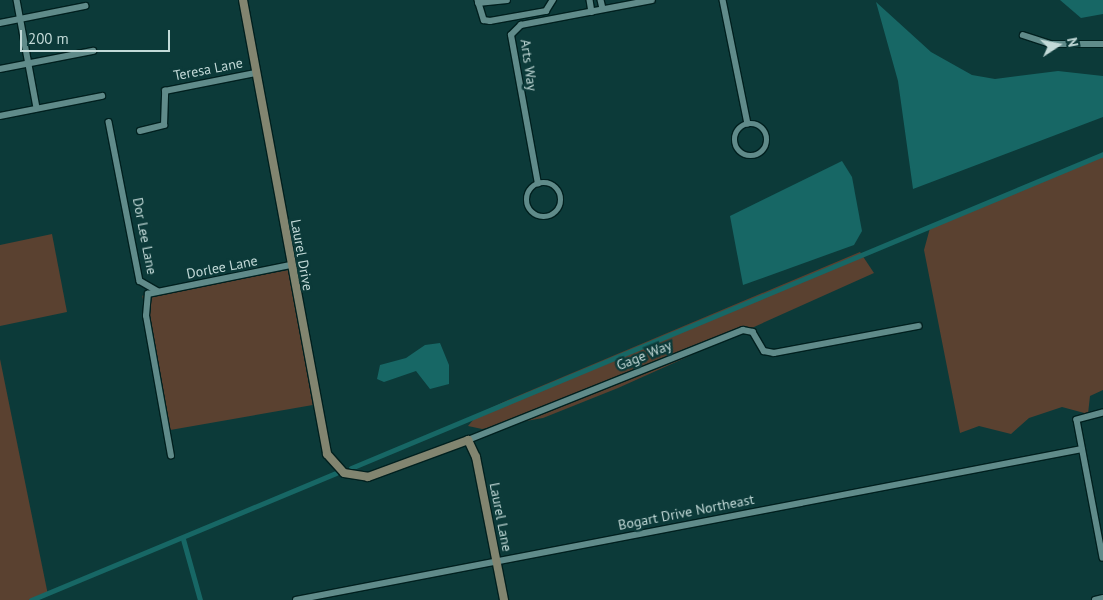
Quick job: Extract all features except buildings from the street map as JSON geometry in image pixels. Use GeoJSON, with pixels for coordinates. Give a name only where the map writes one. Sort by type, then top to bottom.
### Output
{"type":"FeatureCollection","features":[{"type":"Feature","properties":{"kind":"street"},"geometry":{"type":"LineString","coordinates":[[17,0],[37,108]]}},
{"type":"Feature","properties":{"kind":"street","name":"Laurel Drive"},"geometry":{"type":"LineString","coordinates":[[243,0],[326,454],[350,475],[379,474]]}},
{"type":"Feature","properties":{"kind":"street"},"geometry":{"type":"LineString","coordinates":[[507,0],[478,2],[484,20],[490,21],[546,11],[553,0]]}},
{"type":"Feature","properties":{"kind":"street"},"geometry":{"type":"LineString","coordinates":[[590,0],[592,12]]}},
{"type":"Feature","properties":{"kind":"street"},"geometry":{"type":"LineString","coordinates":[[601,0],[603,9]]}},
{"type":"Feature","properties":{"kind":"street","name":"Arts Way"},"geometry":{"type":"LineString","coordinates":[[538,184],[510,42],[521,25],[652,0]]}},
{"type":"Feature","properties":{"kind":"street"},"geometry":{"type":"LineString","coordinates":[[723,0],[748,124]]}},
{"type":"Feature","properties":{"kind":"street"},"geometry":{"type":"LineString","coordinates":[[0,23],[85,6]]}},
{"type":"Feature","properties":{"kind":"street"},"geometry":{"type":"LineString","coordinates":[[1023,34],[1051,44],[1103,44]]}},
{"type":"Feature","properties":{"kind":"street"},"geometry":{"type":"LineString","coordinates":[[0,69],[93,51]]}},
{"type":"Feature","properties":{"kind":"street","name":"Teresa Lane"},"geometry":{"type":"LineString","coordinates":[[140,131],[164,125],[165,91],[256,73]]}},
{"type":"Feature","properties":{"kind":"street"},"geometry":{"type":"LineString","coordinates":[[0,116],[102,96]]}},
{"type":"Feature","properties":{"kind":"street","name":"Dor Lee Lane"},"geometry":{"type":"LineString","coordinates":[[109,122],[140,281],[157,291]]}},
{"type":"Feature","properties":{"kind":"street"},"geometry":{"type":"LineString","coordinates":[[748,124],[758,125],[768,137],[767,147],[756,156],[741,153],[735,144],[736,134],[748,124]]}},
{"type":"Feature","properties":{"kind":"street"},"geometry":{"type":"LineString","coordinates":[[538,184],[549,184],[560,195],[557,210],[548,216],[537,215],[529,208],[527,196],[538,184]]}},
{"type":"Feature","properties":{"kind":"street","name":"Dorlee Lane"},"geometry":{"type":"LineString","coordinates":[[157,291],[291,264]]}},
{"type":"Feature","properties":{"kind":"street","name":"Dor Lee Lane"},"geometry":{"type":"LineString","coordinates":[[157,291],[148,294],[146,316],[171,456]]}},
{"type":"Feature","properties":{"kind":"street","name":"Gage Way"},"geometry":{"type":"LineString","coordinates":[[379,474],[743,330],[753,332],[764,351],[774,354],[918,326]]}},
{"type":"Feature","properties":{"kind":"street"},"geometry":{"type":"LineString","coordinates":[[1103,413],[1077,420],[1082,450],[1100,523],[1103,558]]}},
{"type":"Feature","properties":{"kind":"street","name":"Laurel Lane"},"geometry":{"type":"LineString","coordinates":[[468,440],[476,457],[504,600]]}},
{"type":"Feature","properties":{"kind":"street","name":"Bogart Drive Northeast"},"geometry":{"type":"LineString","coordinates":[[296,600],[1082,450]]}},
{"type":"Feature","properties":{"kind":"street"},"geometry":{"type":"LineString","coordinates":[[1095,600],[1103,598]]}},
{"type":"Feature","properties":{"kind":"shaded area"},"geometry":{"type":"Polygon","coordinates":[[[1103,156],[1103,390],[1090,396],[1088,414],[1062,407],[1029,418],[1011,434],[979,426],[960,433],[924,250],[930,228],[1103,156]]]}},
{"type":"Feature","properties":{"kind":"shaded area"},"geometry":{"type":"Polygon","coordinates":[[[52,234],[67,312],[0,326],[0,245],[52,234]]]}},
{"type":"Feature","properties":{"kind":"shaded area"},"geometry":{"type":"Polygon","coordinates":[[[860,252],[874,273],[618,388],[543,418],[482,429],[468,426],[478,414],[508,400],[860,252]]]}},
{"type":"Feature","properties":{"kind":"shaded area"},"geometry":{"type":"Polygon","coordinates":[[[289,270],[313,405],[166,431],[142,296],[289,270]]]}},
{"type":"Feature","properties":{"kind":"shaded area"},"geometry":{"type":"Polygon","coordinates":[[[0,359],[48,595],[37,600],[0,600],[0,359]]]}},
{"type":"Feature","properties":{"kind":"water"},"geometry":{"type":"Polygon","coordinates":[[[1060,0],[1103,0],[1103,14],[1081,18],[1060,0]]]}},
{"type":"Feature","properties":{"kind":"water"},"geometry":{"type":"Polygon","coordinates":[[[876,2],[931,52],[972,75],[995,79],[1058,71],[1103,76],[1103,117],[913,189],[898,81],[876,2]]]}},
{"type":"Feature","properties":{"kind":"water"},"geometry":{"type":"Polygon","coordinates":[[[842,161],[852,177],[862,231],[854,245],[743,285],[730,216],[842,161]]]}},
{"type":"Feature","properties":{"kind":"water"},"geometry":{"type":"Polygon","coordinates":[[[440,343],[449,365],[449,384],[430,389],[416,371],[384,382],[377,379],[380,365],[406,358],[425,345],[440,343]]]}},
{"type":"Feature","properties":{"kind":"waterway"},"geometry":{"type":"LineString","coordinates":[[351,468],[1103,154]]}},
{"type":"Feature","properties":{"kind":"waterway"},"geometry":{"type":"LineString","coordinates":[[31,600],[336,473]]}},
{"type":"Feature","properties":{"kind":"waterway"},"geometry":{"type":"LineString","coordinates":[[183,539],[200,600]]}}]}
